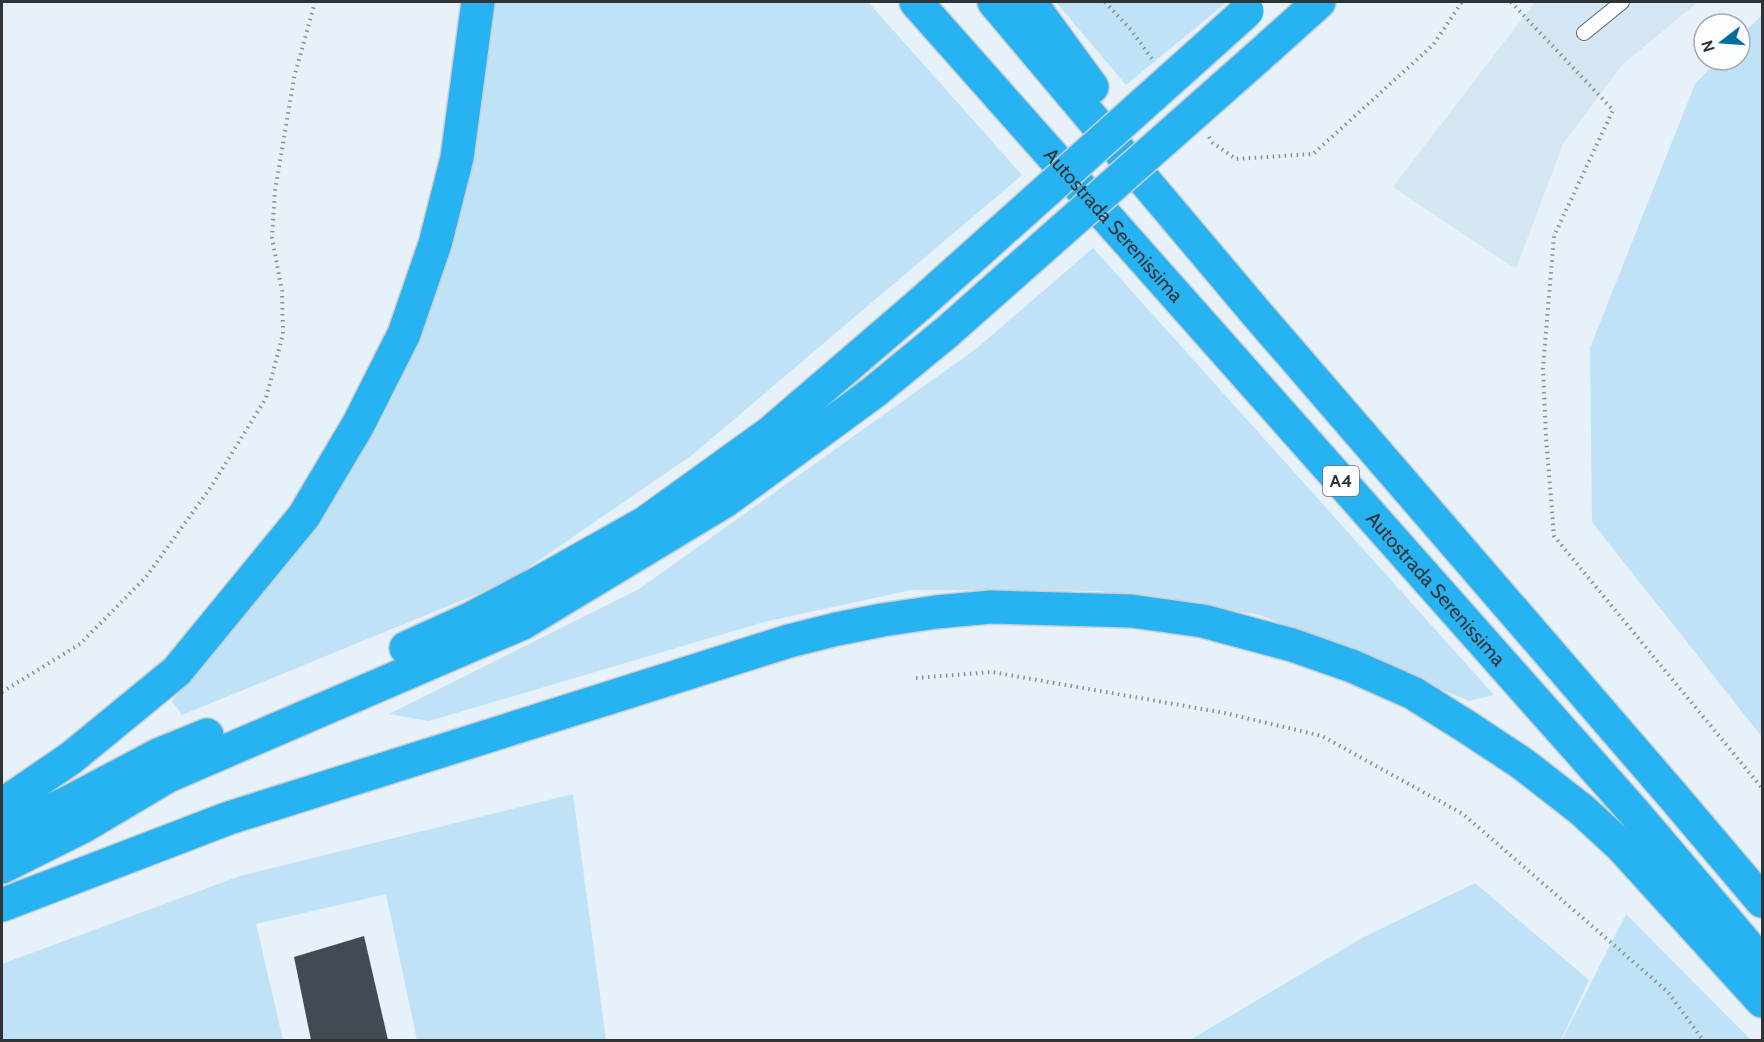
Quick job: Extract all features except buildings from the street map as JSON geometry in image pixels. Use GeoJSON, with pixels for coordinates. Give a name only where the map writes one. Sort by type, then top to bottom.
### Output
{"type":"FeatureCollection","features":[{"type":"Feature","properties":{"kind":"highway"},"geometry":{"type":"LineString","coordinates":[[2,805],[72,758],[177,671],[310,506],[358,425],[404,334],[435,244],[457,158],[478,2]]}},
{"type":"Feature","properties":{"kind":"highway","name":"Autostrada Serenissima"},"geometry":{"type":"LineString","coordinates":[[916,2],[1633,811],[1762,963]]}},
{"type":"Feature","properties":{"kind":"highway","name":"A4"},"geometry":{"type":"LineString","coordinates":[[994,2],[1257,314],[1762,901]]}},
{"type":"Feature","properties":{"kind":"highway"},"geometry":{"type":"LineString","coordinates":[[1029,2],[1257,314]]}},
{"type":"Feature","properties":{"kind":"highway"},"geometry":{"type":"LineString","coordinates":[[2,867],[82,827],[168,776],[523,622],[725,501],[874,392],[947,333],[1319,2]]}},
{"type":"Feature","properties":{"kind":"highway"},"geometry":{"type":"LineString","coordinates":[[2,833],[69,802],[158,755],[322,688],[470,619],[645,523],[770,433],[920,304],[1252,6]]}},
{"type":"Feature","properties":{"kind":"highway"},"geometry":{"type":"LineString","coordinates":[[2,905],[229,819],[789,641],[882,620],[991,607],[1131,611],[1203,621],[1292,645],[1352,666],[1413,693],[1523,764],[1582,810],[1620,845],[1762,1001]]}},
{"type":"Feature","properties":{"kind":"lane"},"geometry":{"type":"LineString","coordinates":[[1584,33],[1622,2]]}},
{"type":"Feature","properties":{"kind":"path"},"geometry":{"type":"LineString","coordinates":[[2,693],[80,644],[146,577],[210,487],[266,398],[283,334],[282,291],[273,238],[275,191],[294,78],[315,2]]}},
{"type":"Feature","properties":{"kind":"path"},"geometry":{"type":"LineString","coordinates":[[1104,2],[1131,30],[1158,68]]}},
{"type":"Feature","properties":{"kind":"path"},"geometry":{"type":"LineString","coordinates":[[1206,133],[1213,142],[1236,159],[1313,154],[1433,45],[1462,2]]}},
{"type":"Feature","properties":{"kind":"path"},"geometry":{"type":"LineString","coordinates":[[1511,2],[1613,110],[1554,236],[1543,368],[1554,536],[1762,788]]}},
{"type":"Feature","properties":{"kind":"path"},"geometry":{"type":"LineString","coordinates":[[916,678],[992,672],[1225,713],[1322,736],[1463,813],[1668,992],[1703,1041]]}},
{"type":"Feature","properties":{"kind":"shaded area"},"geometry":{"type":"Polygon","coordinates":[[[488,2],[868,2],[1022,175],[692,455],[509,581],[182,715],[172,701],[284,561],[366,431],[488,2]]]}},
{"type":"Feature","properties":{"kind":"shaded area"},"geometry":{"type":"Polygon","coordinates":[[[1056,2],[1227,2],[1126,85],[1056,2]]]}},
{"type":"Feature","properties":{"kind":"shaded area"},"geometry":{"type":"Polygon","coordinates":[[[1535,2],[1698,2],[1622,65],[1563,144],[1516,269],[1393,187],[1535,2]]]}},
{"type":"Feature","properties":{"kind":"shaded area"},"geometry":{"type":"Polygon","coordinates":[[[1762,15],[1762,737],[1592,522],[1590,348],[1695,84],[1706,72],[1752,72],[1752,25],[1762,15]]]}},
{"type":"Feature","properties":{"kind":"shaded area"},"geometry":{"type":"Polygon","coordinates":[[[1093,248],[1494,695],[1469,701],[1260,615],[1100,591],[911,590],[764,622],[429,721],[389,714],[639,589],[976,349],[1093,248]]]}},
{"type":"Feature","properties":{"kind":"shaded area"},"geometry":{"type":"Polygon","coordinates":[[[573,794],[606,1040],[417,1040],[386,894],[256,924],[283,1040],[2,1040],[2,964],[240,876],[573,794]]]}},
{"type":"Feature","properties":{"kind":"shaded area"},"geometry":{"type":"Polygon","coordinates":[[[1475,883],[1589,980],[1561,1040],[1190,1040],[1362,938],[1475,883]]]}},
{"type":"Feature","properties":{"kind":"shaded area"},"geometry":{"type":"Polygon","coordinates":[[[1626,914],[1751,1040],[1562,1040],[1626,914]]]}}]}
